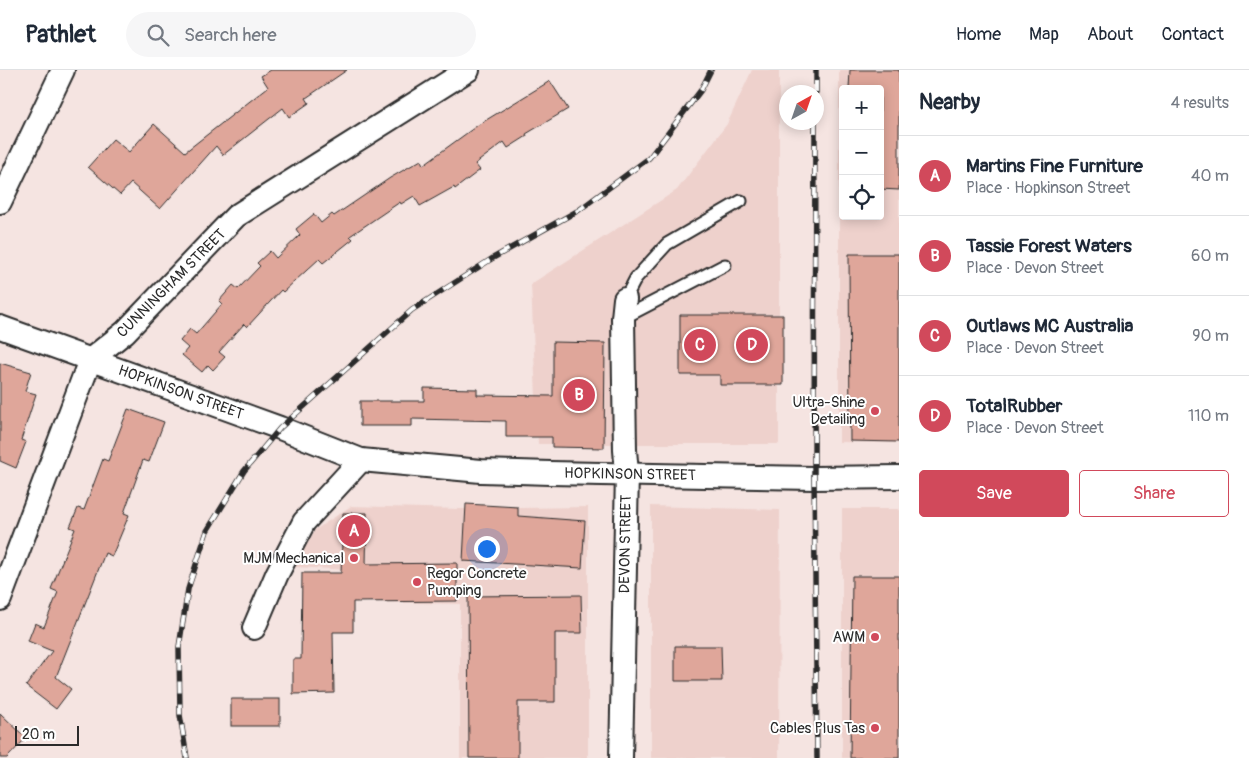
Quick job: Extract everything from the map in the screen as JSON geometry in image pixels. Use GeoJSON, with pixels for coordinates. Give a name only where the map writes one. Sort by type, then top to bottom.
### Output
{"type":"FeatureCollection","features":[{"type":"Feature","properties":{"kind":"street"},"geometry":{"type":"LineString","coordinates":[[0,202],[63,70]]}},
{"type":"Feature","properties":{"kind":"street","name":"CUNNINGHAM STREET"},"geometry":{"type":"LineString","coordinates":[[90,360],[125,332],[236,216],[468,70]]}},
{"type":"Feature","properties":{"kind":"street","name":"DEVON STREET"},"geometry":{"type":"LineString","coordinates":[[622,758],[626,473],[624,450],[624,309]]}},
{"type":"Feature","properties":{"kind":"street","name":"HOPKINSON STREET"},"geometry":{"type":"LineString","coordinates":[[0,326],[280,428],[360,460],[481,470],[804,478],[899,477]]}},
{"type":"Feature","properties":{"kind":"street"},"geometry":{"type":"LineString","coordinates":[[0,599],[90,360]]}},
{"type":"Feature","properties":{"kind":"street"},"geometry":{"type":"LineString","coordinates":[[254,628],[277,574],[304,522],[360,460]]}},
{"type":"Feature","properties":{"kind":"lane"},"geometry":{"type":"LineString","coordinates":[[624,309],[636,278],[667,244],[741,201]]}},
{"type":"Feature","properties":{"kind":"lane"},"geometry":{"type":"LineString","coordinates":[[624,309],[725,265]]}},
{"type":"Feature","properties":{"kind":"shaded area"},"geometry":{"type":"Polygon","coordinates":[[[752,70],[779,70],[779,444],[538,444],[531,284],[677,190],[727,124],[752,70]]]}},
{"type":"Feature","properties":{"kind":"shaded area"},"geometry":{"type":"Polygon","coordinates":[[[839,70],[899,70],[899,443],[839,442],[839,220],[884,220],[884,85],[839,85],[839,70]]]}},
{"type":"Feature","properties":{"kind":"shaded area"},"geometry":{"type":"Polygon","coordinates":[[[351,506],[460,509],[588,507],[588,758],[460,758],[460,604],[368,602],[368,571],[294,567],[315,530],[351,506]]]}},
{"type":"Feature","properties":{"kind":"shaded area"},"geometry":{"type":"Polygon","coordinates":[[[651,506],[780,510],[779,758],[651,758],[651,506]]]}},
{"type":"Feature","properties":{"kind":"shaded area"},"geometry":{"type":"Polygon","coordinates":[[[842,509],[899,509],[899,758],[842,758],[842,509]]]}},
{"type":"Feature","properties":{"kind":"building"},"geometry":{"type":"Polygon","coordinates":[[[271,70],[347,70],[306,98],[309,103],[289,117],[283,108],[223,155],[216,146],[160,209],[131,183],[120,195],[88,167],[113,139],[129,152],[154,124],[185,152],[268,87],[261,76],[271,70]]]}},
{"type":"Feature","properties":{"kind":"building"},"geometry":{"type":"Polygon","coordinates":[[[850,70],[899,70],[899,190],[884,189],[884,85],[849,85],[850,70]]]}},
{"type":"Feature","properties":{"kind":"building"},"geometry":{"type":"Polygon","coordinates":[[[550,81],[568,109],[526,134],[527,136],[508,148],[504,142],[475,164],[480,170],[455,189],[454,187],[420,206],[414,196],[401,204],[400,202],[350,236],[353,239],[323,263],[319,259],[283,292],[281,290],[247,327],[244,324],[219,352],[225,357],[213,370],[208,365],[202,372],[182,355],[188,348],[180,341],[190,329],[196,334],[222,304],[219,301],[233,285],[238,289],[260,266],[257,263],[270,251],[276,258],[300,235],[296,229],[314,214],[321,223],[332,214],[334,216],[390,178],[421,160],[423,165],[478,125],[550,81]]]}},
{"type":"Feature","properties":{"kind":"building"},"geometry":{"type":"Polygon","coordinates":[[[849,254],[899,254],[899,442],[850,441],[849,254]]]}},
{"type":"Feature","properties":{"kind":"building"},"geometry":{"type":"Polygon","coordinates":[[[680,315],[783,315],[783,385],[720,385],[720,375],[680,375],[680,315]]]}},
{"type":"Feature","properties":{"kind":"building"},"geometry":{"type":"Polygon","coordinates":[[[553,342],[605,343],[604,448],[552,447],[552,437],[506,437],[506,421],[412,419],[412,426],[360,426],[360,401],[424,401],[424,388],[477,389],[477,395],[553,396],[553,342]]]}},
{"type":"Feature","properties":{"kind":"building"},"geometry":{"type":"Polygon","coordinates":[[[0,363],[31,372],[25,391],[36,394],[21,440],[26,442],[16,468],[0,461],[0,363]]]}},
{"type":"Feature","properties":{"kind":"building"},"geometry":{"type":"Polygon","coordinates":[[[128,409],[164,422],[149,462],[143,460],[124,513],[129,515],[112,556],[105,553],[56,677],[71,689],[56,709],[26,686],[52,651],[28,641],[35,623],[44,627],[58,592],[51,589],[75,529],[70,527],[78,508],[84,510],[103,459],[108,461],[128,409]]]}},
{"type":"Feature","properties":{"kind":"building"},"geometry":{"type":"Polygon","coordinates":[[[466,504],[518,507],[518,516],[585,521],[582,568],[463,561],[466,504]]]}},
{"type":"Feature","properties":{"kind":"building"},"geometry":{"type":"Polygon","coordinates":[[[343,513],[367,513],[366,564],[457,563],[457,601],[353,602],[353,632],[333,632],[334,693],[293,694],[293,659],[301,659],[302,573],[341,573],[343,513]]]}},
{"type":"Feature","properties":{"kind":"building","name":"AWM"},"geometry":{"type":"Polygon","coordinates":[[[852,576],[899,576],[899,758],[850,758],[852,576]]]}},
{"type":"Feature","properties":{"kind":"building"},"geometry":{"type":"Polygon","coordinates":[[[581,595],[582,633],[555,633],[555,702],[518,702],[518,758],[469,758],[468,596],[581,595]]]}},
{"type":"Feature","properties":{"kind":"building"},"geometry":{"type":"Polygon","coordinates":[[[675,646],[721,646],[722,681],[675,681],[675,646]]]}},
{"type":"Feature","properties":{"kind":"building"},"geometry":{"type":"Polygon","coordinates":[[[231,699],[280,699],[280,726],[231,726],[231,699]]]}},
{"type":"Feature","properties":{"kind":"building"},"geometry":{"type":"Polygon","coordinates":[[[0,713],[26,738],[7,758],[0,758],[0,713]]]}},
{"type":"Feature","properties":{"kind":"railway"},"geometry":{"type":"LineString","coordinates":[[187,758],[180,715],[179,647],[188,589],[207,531],[244,471],[280,428],[412,310],[493,258],[579,210],[649,158],[701,90],[711,70]]}},
{"type":"Feature","properties":{"kind":"railway"},"geometry":{"type":"LineString","coordinates":[[816,70],[816,85]]}},
{"type":"Feature","properties":{"kind":"railway"},"geometry":{"type":"LineString","coordinates":[[815,130],[814,478],[817,758]]}},
{"type":"Feature","properties":{"kind":"place","name":"Outlaws MC Australia"},"geometry":{"type":"Point","coordinates":[700,345]}},
{"type":"Feature","properties":{"kind":"place","name":"TotalRubber"},"geometry":{"type":"Point","coordinates":[752,345]}},
{"type":"Feature","properties":{"kind":"place","name":"Tassie Forest Waters"},"geometry":{"type":"Point","coordinates":[579,395]}},
{"type":"Feature","properties":{"kind":"place","name":"Ultra-Shine Detailing"},"geometry":{"type":"Point","coordinates":[875,411]}},
{"type":"Feature","properties":{"kind":"place","name":"Martins Fine Furniture"},"geometry":{"type":"Point","coordinates":[354,531]}},
{"type":"Feature","properties":{"kind":"place","name":"MJM Mechanical"},"geometry":{"type":"Point","coordinates":[354,558]}},
{"type":"Feature","properties":{"kind":"place","name":"Regor Concrete Pumping"},"geometry":{"type":"Point","coordinates":[417,582]}},
{"type":"Feature","properties":{"kind":"place","name":"AWM"},"geometry":{"type":"Point","coordinates":[875,637]}},
{"type":"Feature","properties":{"kind":"place","name":"Cables Plus Tas"},"geometry":{"type":"Point","coordinates":[875,728]}}]}
